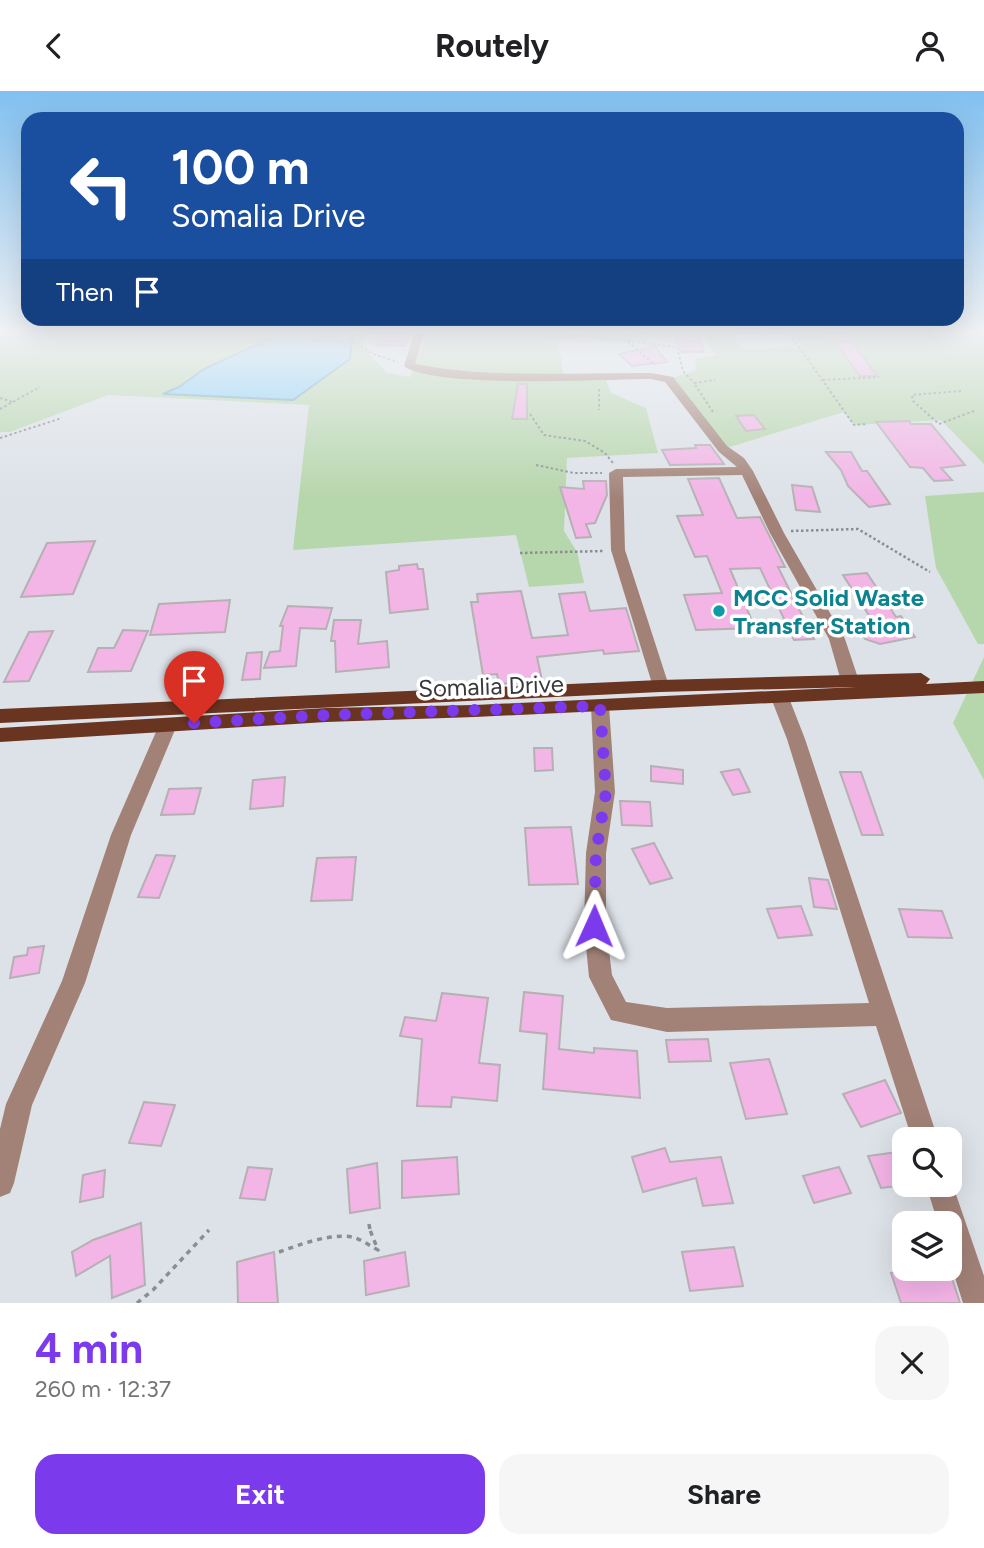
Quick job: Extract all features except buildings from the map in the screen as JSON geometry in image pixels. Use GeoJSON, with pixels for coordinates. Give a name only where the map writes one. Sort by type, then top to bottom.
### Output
{"type":"FeatureCollection","features":[{"type":"Feature","properties":{"kind":"main road","name":"Somalia Drive"},"geometry":{"type":"LineString","coordinates":[[0,716],[660,686],[984,677]]}},
{"type":"Feature","properties":{"kind":"main road","name":"Somalia Drive"},"geometry":{"type":"LineString","coordinates":[[0,735],[326,715],[600,706],[984,687]]}},
{"type":"Feature","properties":{"kind":"street"},"geometry":{"type":"LineString","coordinates":[[675,387],[723,449],[747,471],[837,639],[850,681]]}},
{"type":"Feature","properties":{"kind":"street"},"geometry":{"type":"LineString","coordinates":[[660,686],[618,550],[614,466],[747,471]]}},
{"type":"Feature","properties":{"kind":"street"},"geometry":{"type":"LineString","coordinates":[[780,698],[796,739],[921,1127]]}},
{"type":"Feature","properties":{"kind":"street"},"geometry":{"type":"LineString","coordinates":[[600,706],[606,792],[596,853],[594,926],[601,977],[619,1012],[667,1020],[885,1014]]}},
{"type":"Feature","properties":{"kind":"street"},"geometry":{"type":"LineString","coordinates":[[0,1182],[19,1104],[72,983],[121,835],[168,725]]}},
{"type":"Feature","properties":{"kind":"street"},"geometry":{"type":"LineString","coordinates":[[944,1197],[978,1303]]}},
{"type":"Feature","properties":{"kind":"path"},"geometry":{"type":"LineString","coordinates":[[0,409],[40,387]]}},
{"type":"Feature","properties":{"kind":"path"},"geometry":{"type":"LineString","coordinates":[[599,409],[600,387]]}},
{"type":"Feature","properties":{"kind":"path"},"geometry":{"type":"LineString","coordinates":[[697,387],[712,408],[723,449]]}},
{"type":"Feature","properties":{"kind":"path"},"geometry":{"type":"LineString","coordinates":[[827,387],[854,425],[867,424]]}},
{"type":"Feature","properties":{"kind":"path"},"geometry":{"type":"LineString","coordinates":[[961,391],[919,393],[912,395],[912,401],[939,424],[974,411]]}},
{"type":"Feature","properties":{"kind":"path"},"geometry":{"type":"LineString","coordinates":[[0,398],[13,402]]}},
{"type":"Feature","properties":{"kind":"path"},"geometry":{"type":"LineString","coordinates":[[530,414],[544,435],[591,444],[614,466]]}},
{"type":"Feature","properties":{"kind":"path"},"geometry":{"type":"LineString","coordinates":[[0,438],[62,418]]}},
{"type":"Feature","properties":{"kind":"path"},"geometry":{"type":"LineString","coordinates":[[536,465],[575,473],[614,466]]}},
{"type":"Feature","properties":{"kind":"path"},"geometry":{"type":"LineString","coordinates":[[778,533],[858,529],[930,572]]}},
{"type":"Feature","properties":{"kind":"path"},"geometry":{"type":"LineString","coordinates":[[520,553],[618,550]]}},
{"type":"Feature","properties":{"kind":"path"},"geometry":{"type":"LineString","coordinates":[[137,1303],[153,1290],[209,1230]]}},
{"type":"Feature","properties":{"kind":"path"},"geometry":{"type":"LineString","coordinates":[[279,1252],[315,1241],[323,1243],[345,1236],[355,1237],[378,1250],[377,1241],[370,1232]]}},
{"type":"Feature","properties":{"kind":"green space"},"geometry":{"type":"Polygon","coordinates":[[[0,387],[180,387],[165,393],[293,400],[312,387],[608,387],[611,393],[646,408],[658,453],[567,458],[564,531],[577,552],[584,583],[529,587],[516,535],[293,550],[309,405],[108,395],[10,432],[0,432],[0,387]]]}},
{"type":"Feature","properties":{"kind":"green space"},"geometry":{"type":"Polygon","coordinates":[[[675,387],[984,387],[984,464],[941,420],[854,425],[844,412],[723,449],[675,387]]]}},
{"type":"Feature","properties":{"kind":"green space"},"geometry":{"type":"Polygon","coordinates":[[[984,492],[984,644],[978,644],[936,568],[925,496],[984,492]]]}},
{"type":"Feature","properties":{"kind":"green space"},"geometry":{"type":"Polygon","coordinates":[[[984,657],[984,780],[953,723],[984,657]]]}},
{"type":"Feature","properties":{"kind":"water"},"geometry":{"type":"Polygon","coordinates":[[[179,387],[312,387],[293,400],[163,394],[179,387]]]}},
{"type":"Feature","properties":{"kind":"place","name":"MCC Solid Waste Transfer Station"},"geometry":{"type":"Point","coordinates":[719,611]}},
{"type":"Feature","properties":{"kind":"route"},"geometry":{"type":"LineString","coordinates":[[194,723],[326,715],[600,706],[606,792],[596,853],[594,926]]}}]}
